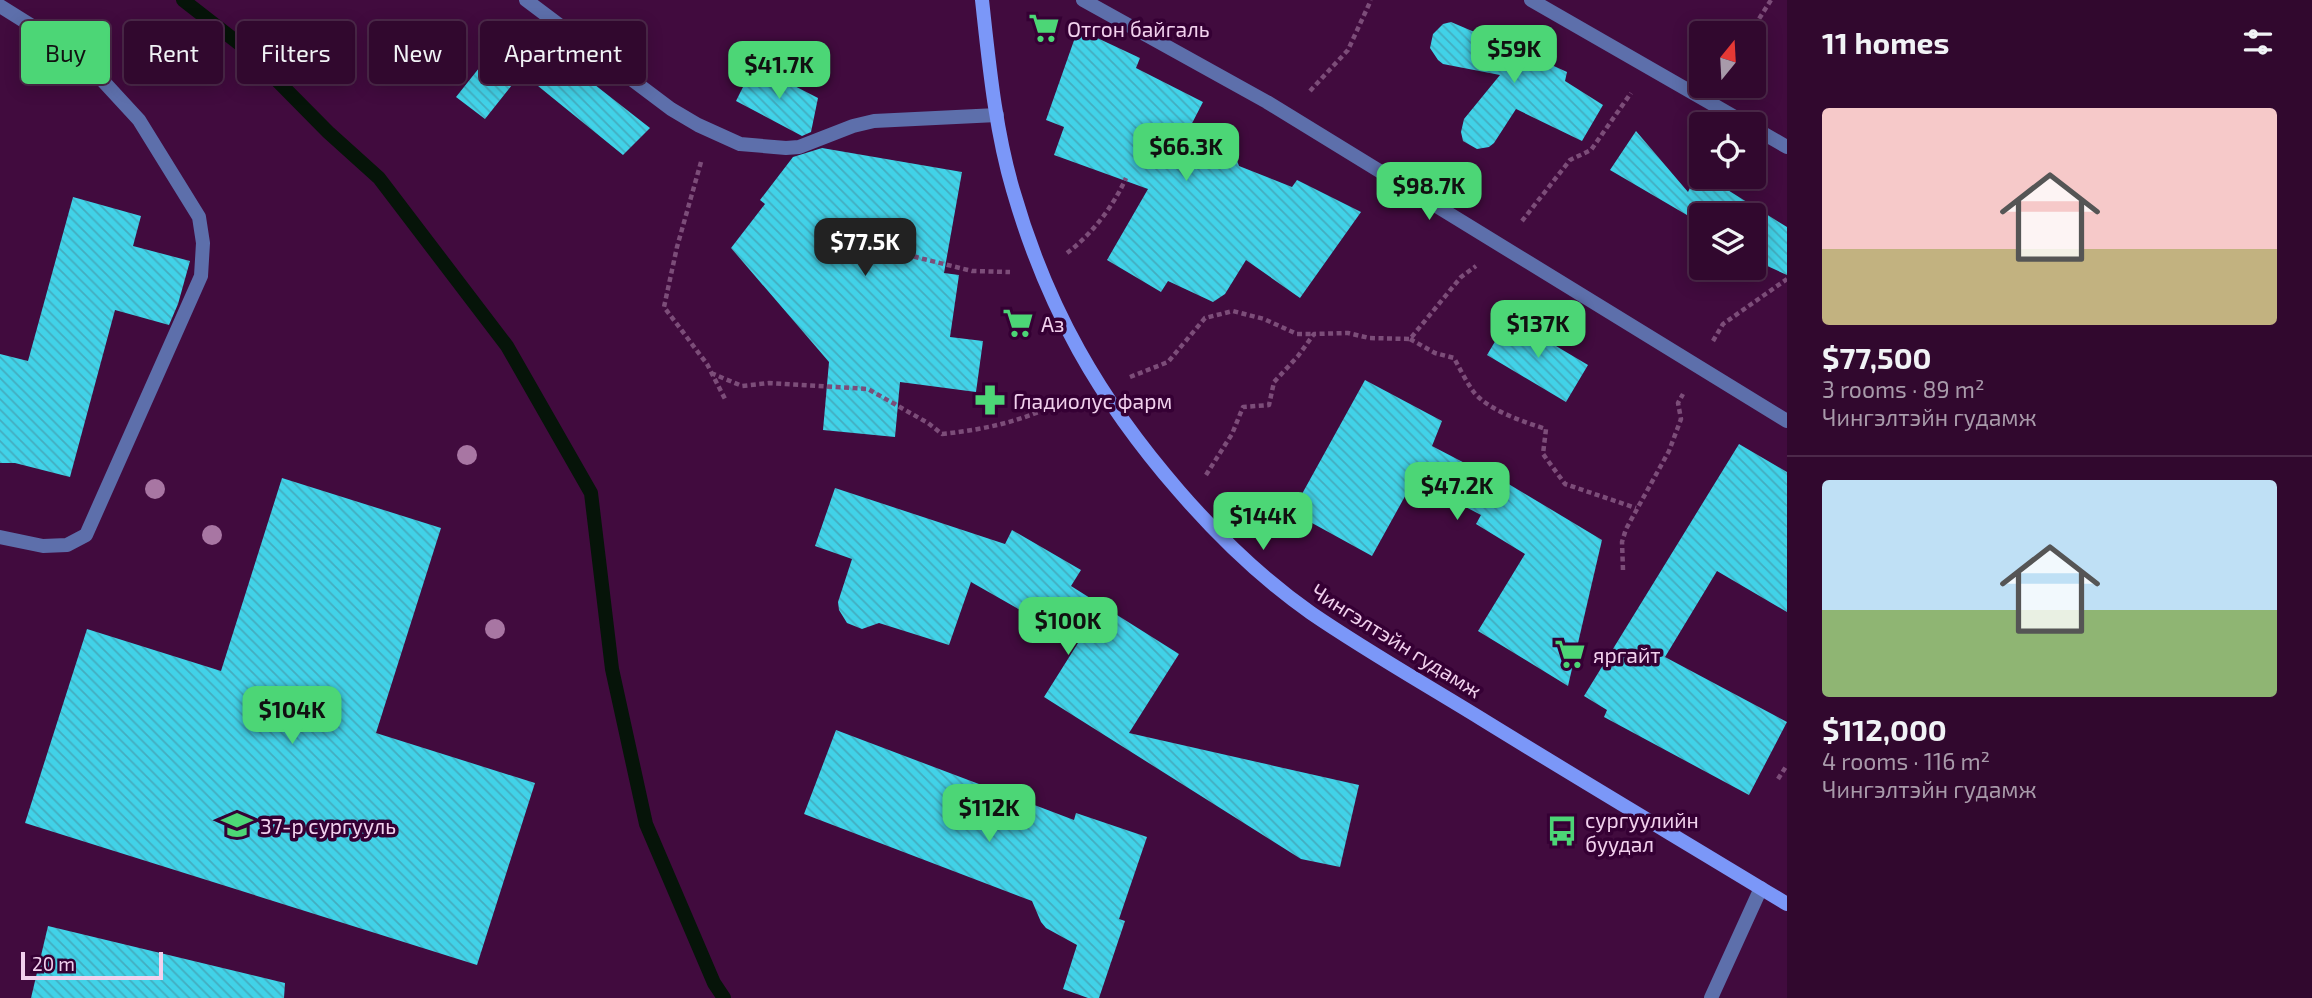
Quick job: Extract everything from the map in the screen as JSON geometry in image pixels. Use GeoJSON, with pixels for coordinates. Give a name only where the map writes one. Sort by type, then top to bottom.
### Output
{"type":"FeatureCollection","features":[{"type":"Feature","properties":{"kind":"main road","name":"Чингэлтэйн гудамж"},"geometry":{"type":"LineString","coordinates":[[982,0],[997,115],[1013,190],[1042,273],[1097,384],[1149,456],[1190,503],[1235,551],[1310,612],[1787,904]]}},
{"type":"Feature","properties":{"kind":"street"},"geometry":{"type":"LineString","coordinates":[[526,0],[671,109],[740,144],[799,147],[853,126],[874,121],[997,115]]}},
{"type":"Feature","properties":{"kind":"street"},"geometry":{"type":"LineString","coordinates":[[1083,0],[1289,116],[1787,421]]}},
{"type":"Feature","properties":{"kind":"street"},"geometry":{"type":"LineString","coordinates":[[1531,0],[1726,112]]}},
{"type":"Feature","properties":{"kind":"street"},"geometry":{"type":"LineString","coordinates":[[0,6],[80,56],[139,120],[198,217],[203,243],[201,276],[86,534],[67,545],[43,546],[0,537]]}},
{"type":"Feature","properties":{"kind":"street"},"geometry":{"type":"LineString","coordinates":[[1766,135],[1787,147]]}},
{"type":"Feature","properties":{"kind":"street"},"geometry":{"type":"LineString","coordinates":[[1711,998],[1761,888]]}},
{"type":"Feature","properties":{"kind":"path"},"geometry":{"type":"LineString","coordinates":[[1289,116],[1348,50],[1371,0]]}},
{"type":"Feature","properties":{"kind":"path"},"geometry":{"type":"LineString","coordinates":[[1758,21],[1771,0]]}},
{"type":"Feature","properties":{"kind":"path"},"geometry":{"type":"LineString","coordinates":[[1410,339],[1461,277],[1502,246],[1570,160],[1591,150],[1649,67]]}},
{"type":"Feature","properties":{"kind":"path"},"geometry":{"type":"LineString","coordinates":[[710,131],[677,247],[664,307],[711,373],[725,399]]}},
{"type":"Feature","properties":{"kind":"path"},"geometry":{"type":"LineString","coordinates":[[823,234],[972,271],[1042,273],[1084,240],[1105,213],[1126,178]]}},
{"type":"Feature","properties":{"kind":"path"},"geometry":{"type":"LineString","coordinates":[[1623,570],[1622,541],[1636,508],[1669,451],[1681,419],[1678,403],[1698,366],[1723,324],[1787,279]]}},
{"type":"Feature","properties":{"kind":"path"},"geometry":{"type":"LineString","coordinates":[[711,373],[742,386],[769,383],[868,390],[928,423],[942,434],[989,429],[1020,421],[1097,384],[1132,376],[1168,362],[1205,318],[1233,311],[1264,319],[1297,334],[1348,333],[1369,338],[1410,339],[1435,353],[1454,358],[1475,394],[1495,408],[1546,429],[1543,454],[1565,484],[1636,508]]}},
{"type":"Feature","properties":{"kind":"path"},"geometry":{"type":"LineString","coordinates":[[1190,503],[1232,434],[1242,407],[1269,405],[1274,382],[1314,334]]}},
{"type":"Feature","properties":{"kind":"path"},"geometry":{"type":"LineString","coordinates":[[1778,779],[1787,765]]}},
{"type":"Feature","properties":{"kind":"building"},"geometry":{"type":"Polygon","coordinates":[[[1451,22],[1519,51],[1534,32],[1555,47],[1545,62],[1567,72],[1565,81],[1603,105],[1582,141],[1516,109],[1489,147],[1477,149],[1463,141],[1461,132],[1464,119],[1500,75],[1443,64],[1438,60],[1430,48],[1433,34],[1443,24],[1451,22]]]}},
{"type":"Feature","properties":{"kind":"building"},"geometry":{"type":"Polygon","coordinates":[[[1078,29],[1140,58],[1136,68],[1203,102],[1186,135],[1233,150],[1239,166],[1292,187],[1297,180],[1361,212],[1300,298],[1246,260],[1225,294],[1213,302],[1168,281],[1161,292],[1107,260],[1148,189],[1054,155],[1064,127],[1046,120],[1078,29]]]}},
{"type":"Feature","properties":{"kind":"building"},"geometry":{"type":"Polygon","coordinates":[[[754,65],[818,98],[811,132],[802,136],[736,101],[754,65]]]}},
{"type":"Feature","properties":{"kind":"building"},"geometry":{"type":"Polygon","coordinates":[[[480,67],[480,84],[513,84],[485,119],[456,97],[480,67]]]}},
{"type":"Feature","properties":{"kind":"building"},"geometry":{"type":"Polygon","coordinates":[[[536,84],[594,84],[650,128],[623,155],[536,84]]]}},
{"type":"Feature","properties":{"kind":"building"},"geometry":{"type":"Polygon","coordinates":[[[1636,131],[1688,192],[1689,189],[1726,189],[1749,203],[1689,203],[1689,216],[1610,170],[1636,131]]]}},
{"type":"Feature","properties":{"kind":"building"},"geometry":{"type":"Polygon","coordinates":[[[822,148],[962,172],[944,273],[959,275],[950,337],[983,341],[976,392],[900,382],[895,437],[823,430],[829,362],[731,248],[765,204],[760,200],[793,157],[822,148]]]}},
{"type":"Feature","properties":{"kind":"building"},"geometry":{"type":"Polygon","coordinates":[[[73,197],[141,216],[133,246],[190,261],[169,325],[115,310],[70,477],[15,463],[0,463],[0,354],[28,361],[73,197]]]}},
{"type":"Feature","properties":{"kind":"building"},"geometry":{"type":"Polygon","coordinates":[[[1766,214],[1787,227],[1787,275],[1766,265],[1766,214]]]}},
{"type":"Feature","properties":{"kind":"building"},"geometry":{"type":"Polygon","coordinates":[[[1509,318],[1588,365],[1566,402],[1487,355],[1509,318]]]}},
{"type":"Feature","properties":{"kind":"building"},"geometry":{"type":"Polygon","coordinates":[[[1365,380],[1442,421],[1432,446],[1501,482],[1502,480],[1602,540],[1568,686],[1478,631],[1525,554],[1476,524],[1481,515],[1414,480],[1372,556],[1292,512],[1365,380]]]}},
{"type":"Feature","properties":{"kind":"building"},"geometry":{"type":"Polygon","coordinates":[[[1739,444],[1787,472],[1787,612],[1717,571],[1665,657],[1787,722],[1749,795],[1604,717],[1607,710],[1584,696],[1739,444]]]}},
{"type":"Feature","properties":{"kind":"building"},"geometry":{"type":"Polygon","coordinates":[[[282,478],[441,528],[376,733],[535,783],[477,965],[25,823],[87,629],[221,671],[282,478]]]}},
{"type":"Feature","properties":{"kind":"building"},"geometry":{"type":"Polygon","coordinates":[[[835,488],[1005,544],[1012,530],[1081,570],[1071,586],[1179,654],[1129,733],[1359,785],[1340,867],[1301,859],[1044,697],[1078,643],[971,582],[949,645],[879,623],[862,629],[847,623],[839,610],[838,602],[852,559],[815,546],[835,488]]]}},
{"type":"Feature","properties":{"kind":"building"},"geometry":{"type":"Polygon","coordinates":[[[836,730],[1074,820],[1076,813],[1147,837],[1119,919],[1125,921],[1099,998],[1088,998],[1063,989],[1077,945],[1046,928],[1032,901],[804,814],[836,730]]]}},
{"type":"Feature","properties":{"kind":"building"},"geometry":{"type":"Polygon","coordinates":[[[48,926],[285,983],[284,998],[31,998],[48,926]]]}},
{"type":"Feature","properties":{"kind":"waterway"},"geometry":{"type":"LineString","coordinates":[[183,0],[246,49],[328,132],[379,178],[507,346],[591,493],[612,669],[646,824],[714,983],[724,998]]}},
{"type":"Feature","properties":{"kind":"place","name":"Отгон байгаль"},"geometry":{"type":"Point","coordinates":[1044,28]}},
{"type":"Feature","properties":{"kind":"place","name":"Аз"},"geometry":{"type":"Point","coordinates":[1018,323]}},
{"type":"Feature","properties":{"kind":"place","name":"Гладиолус фарм"},"geometry":{"type":"Point","coordinates":[990,400]}},
{"type":"Feature","properties":{"kind":"place","name":"яргайт"},"geometry":{"type":"Point","coordinates":[1570,654]}},
{"type":"Feature","properties":{"kind":"place","name":"37-р сургууль"},"geometry":{"type":"Point","coordinates":[237,825]}},
{"type":"Feature","properties":{"kind":"place","name":"сургуулийн буудал"},"geometry":{"type":"Point","coordinates":[1562,831]}}]}
